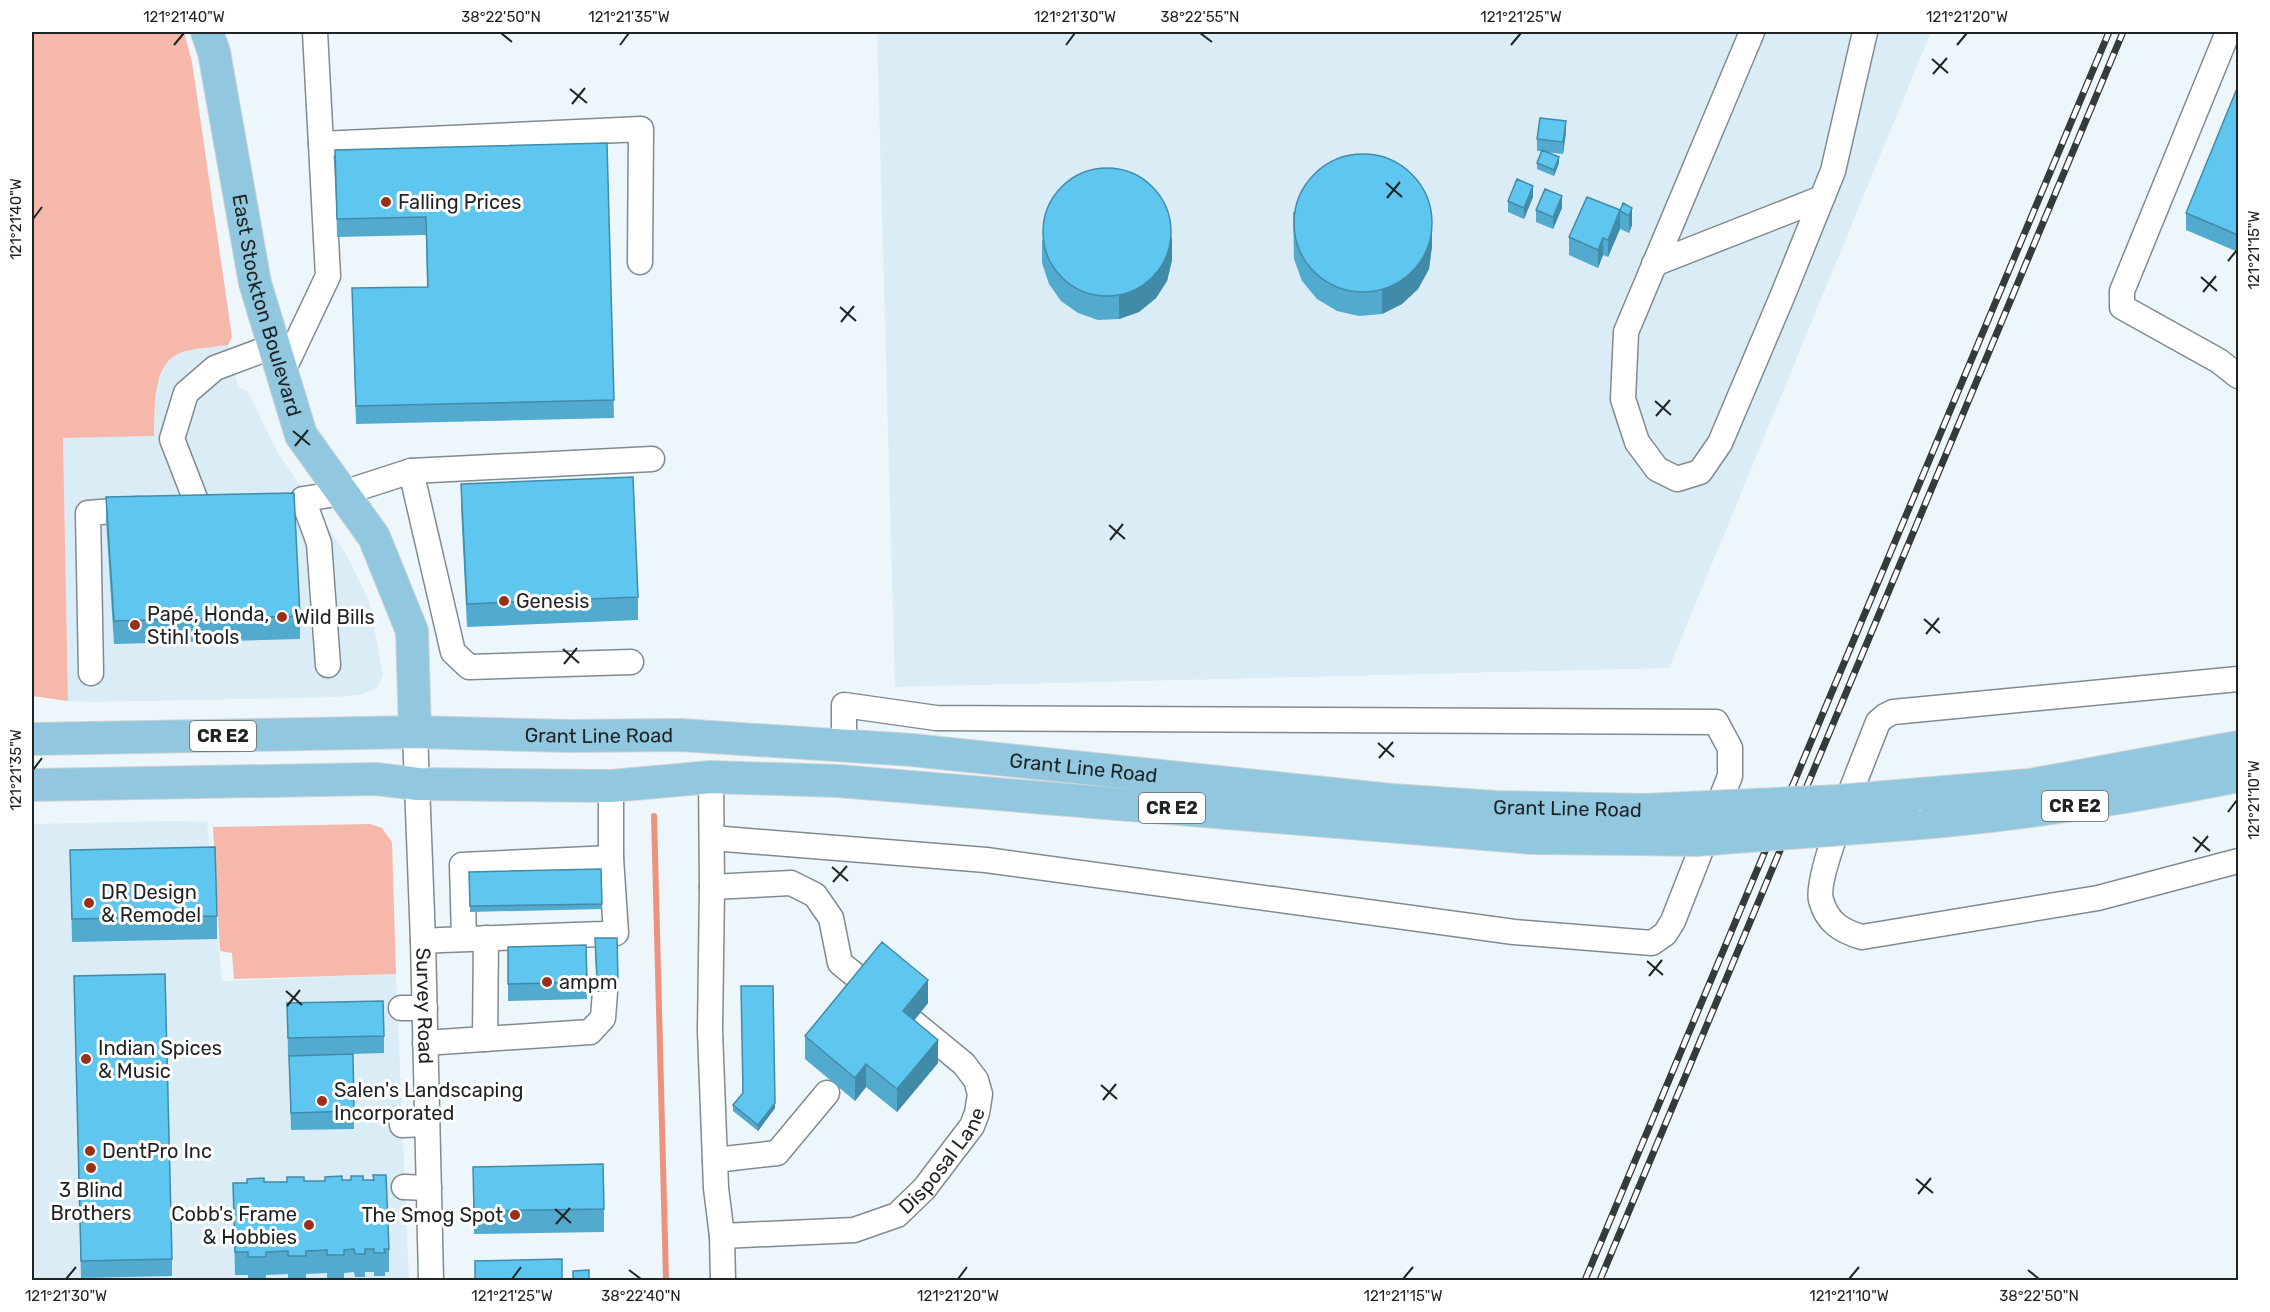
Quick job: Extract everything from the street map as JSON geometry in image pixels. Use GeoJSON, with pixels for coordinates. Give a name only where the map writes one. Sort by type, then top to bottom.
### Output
{"type":"FeatureCollection","features":[{"type":"Feature","properties":{"kind":"main road","name":"East Stockton Boulevard"},"geometry":{"type":"LineString","coordinates":[[207,32],[214,52],[255,283],[301,435],[374,537],[412,631],[415,732]]}},
{"type":"Feature","properties":{"kind":"main road","name":"Grant Line Road"},"geometry":{"type":"LineString","coordinates":[[32,740],[415,732],[563,736],[680,735],[844,746],[1085,767],[1392,800],[1496,807],[1644,810],[1838,801],[2030,785],[2238,747]]}},
{"type":"Feature","properties":{"kind":"main road","name":"Grant Line Road"},"geometry":{"type":"LineString","coordinates":[[32,785],[378,779],[418,784],[611,786],[711,777],[838,781],[1532,838],[1696,840],[1986,818],[2139,796],[2238,776]]}},
{"type":"Feature","properties":{"kind":"street"},"geometry":{"type":"LineString","coordinates":[[91,673],[88,513],[190,506],[172,439],[186,393],[215,368],[278,360],[328,276],[315,32]]}},
{"type":"Feature","properties":{"kind":"street"},"geometry":{"type":"LineString","coordinates":[[1752,32],[1626,332],[1623,399],[1637,442],[1657,469],[1677,479],[1700,472],[1720,443],[1833,171],[1865,32]]}},
{"type":"Feature","properties":{"kind":"street"},"geometry":{"type":"LineString","coordinates":[[2228,32],[2122,291],[2122,307],[2234,365]]}},
{"type":"Feature","properties":{"kind":"street"},"geometry":{"type":"LineString","coordinates":[[321,144],[641,129],[640,262]]}},
{"type":"Feature","properties":{"kind":"street"},"geometry":{"type":"LineString","coordinates":[[1654,264],[1822,198]]}},
{"type":"Feature","properties":{"kind":"street"},"geometry":{"type":"LineString","coordinates":[[328,665],[319,543],[291,500],[343,493],[411,471],[652,459]]}},
{"type":"Feature","properties":{"kind":"street"},"geometry":{"type":"LineString","coordinates":[[411,471],[453,652],[469,667],[631,662]]}},
{"type":"Feature","properties":{"kind":"street"},"geometry":{"type":"LineString","coordinates":[[2238,679],[1893,712],[1885,716],[1878,722],[1823,869],[1820,897],[1827,915],[1837,928],[1862,937],[2098,898],[2238,861]]}},
{"type":"Feature","properties":{"kind":"street"},"geometry":{"type":"LineString","coordinates":[[712,838],[986,860],[1514,932],[1652,943],[1665,934],[1673,921],[1730,776],[1730,748],[1716,722],[936,718],[844,705],[844,746]]}},
{"type":"Feature","properties":{"kind":"street","name":"Survey Road"},"geometry":{"type":"LineString","coordinates":[[415,732],[425,1008],[431,1281]]}},
{"type":"Feature","properties":{"kind":"street"},"geometry":{"type":"LineString","coordinates":[[711,777],[710,1031],[723,1281]]}},
{"type":"Feature","properties":{"kind":"street"},"geometry":{"type":"LineString","coordinates":[[423,941],[475,939],[603,942],[616,933],[611,858],[611,786]]}},
{"type":"Feature","properties":{"kind":"street"},"geometry":{"type":"LineString","coordinates":[[485,1039],[475,939],[462,865],[611,858]]}},
{"type":"Feature","properties":{"kind":"street"},"geometry":{"type":"LineString","coordinates":[[712,887],[791,883],[815,895],[831,918],[840,963],[866,984]]}},
{"type":"Feature","properties":{"kind":"street"},"geometry":{"type":"LineString","coordinates":[[425,1043],[590,1032],[603,1018],[605,992]]}},
{"type":"Feature","properties":{"kind":"street"},"geometry":{"type":"LineString","coordinates":[[400,1008],[425,1008]]}},
{"type":"Feature","properties":{"kind":"street","name":"Disposal Lane"},"geometry":{"type":"LineString","coordinates":[[722,1236],[854,1230],[897,1215],[924,1189],[972,1126],[980,1094],[976,1080],[964,1064],[914,1023]]}},
{"type":"Feature","properties":{"kind":"street"},"geometry":{"type":"LineString","coordinates":[[715,1160],[777,1153],[827,1093]]}},
{"type":"Feature","properties":{"kind":"street"},"geometry":{"type":"LineString","coordinates":[[402,1125],[427,1124]]}},
{"type":"Feature","properties":{"kind":"street"},"geometry":{"type":"LineString","coordinates":[[404,1187],[429,1188]]}},
{"type":"Feature","properties":{"kind":"shaded area"},"geometry":{"type":"Polygon","coordinates":[[[32,32],[184,32],[192,62],[232,337],[228,345],[186,351],[174,356],[166,364],[157,386],[154,436],[63,438],[68,701],[32,696],[32,32]]]}},
{"type":"Feature","properties":{"kind":"shaded area"},"geometry":{"type":"Polygon","coordinates":[[[877,32],[1931,32],[1669,668],[895,687],[877,32]]]}},
{"type":"Feature","properties":{"kind":"shaded area"},"geometry":{"type":"Polygon","coordinates":[[[228,345],[238,387],[248,392],[278,453],[347,556],[369,601],[383,674],[378,687],[363,694],[338,697],[68,701],[63,438],[154,436],[157,384],[165,366],[174,356],[186,351],[228,345]]]}},
{"type":"Feature","properties":{"kind":"shaded area"},"geometry":{"type":"Polygon","coordinates":[[[207,822],[222,981],[396,974],[409,1280],[32,1280],[32,824],[207,822]]]}},
{"type":"Feature","properties":{"kind":"shaded area"},"geometry":{"type":"Polygon","coordinates":[[[370,824],[382,828],[392,842],[396,974],[234,979],[232,953],[220,951],[213,827],[370,824]]]}},
{"type":"Feature","properties":{"kind":"building"},"geometry":{"type":"Polygon","coordinates":[[[2238,86],[2238,235],[2186,213],[2238,86]]]}},
{"type":"Feature","properties":{"kind":"building"},"geometry":{"type":"Polygon","coordinates":[[[1540,118],[1566,121],[1563,142],[1537,139],[1540,118]]]}},
{"type":"Feature","properties":{"kind":"building"},"geometry":{"type":"Polygon","coordinates":[[[607,143],[614,400],[356,406],[352,288],[428,287],[426,217],[337,219],[335,150],[607,143]]]}},
{"type":"Feature","properties":{"kind":"building"},"geometry":{"type":"Polygon","coordinates":[[[1542,150],[1559,157],[1554,170],[1537,163],[1542,150]]]}},
{"type":"Feature","properties":{"kind":"building"},"geometry":{"type":"Polygon","coordinates":[[[1363,154],[1390,159],[1402,165],[1412,174],[1421,184],[1427,196],[1432,223],[1427,250],[1421,262],[1412,272],[1402,281],[1390,287],[1363,292],[1336,287],[1324,281],[1314,272],[1305,262],[1299,250],[1294,223],[1299,196],[1305,184],[1314,174],[1324,165],[1336,159],[1363,154]]]}},
{"type":"Feature","properties":{"kind":"building"},"geometry":{"type":"Polygon","coordinates":[[[1107,168],[1132,172],[1153,186],[1167,207],[1171,232],[1167,257],[1153,278],[1132,292],[1107,296],[1082,292],[1061,278],[1047,257],[1043,232],[1047,207],[1061,186],[1082,172],[1107,168]]]}},
{"type":"Feature","properties":{"kind":"building"},"geometry":{"type":"Polygon","coordinates":[[[1517,179],[1533,186],[1524,208],[1508,201],[1517,179]]]}},
{"type":"Feature","properties":{"kind":"building"},"geometry":{"type":"Polygon","coordinates":[[[1545,189],[1562,196],[1553,217],[1536,210],[1545,189]]]}},
{"type":"Feature","properties":{"kind":"building"},"geometry":{"type":"Polygon","coordinates":[[[1587,197],[1620,210],[1608,240],[1603,238],[1598,250],[1569,237],[1587,197]]]}},
{"type":"Feature","properties":{"kind":"building"},"geometry":{"type":"Polygon","coordinates":[[[1623,203],[1632,208],[1629,216],[1620,211],[1623,203]]]}},
{"type":"Feature","properties":{"kind":"building"},"geometry":{"type":"Polygon","coordinates":[[[633,477],[638,597],[467,604],[461,484],[633,477]]]}},
{"type":"Feature","properties":{"kind":"building"},"geometry":{"type":"Polygon","coordinates":[[[294,493],[300,616],[114,621],[106,497],[294,493]]]}},
{"type":"Feature","properties":{"kind":"building"},"geometry":{"type":"Polygon","coordinates":[[[215,847],[217,916],[72,919],[70,850],[215,847]]]}},
{"type":"Feature","properties":{"kind":"building"},"geometry":{"type":"Polygon","coordinates":[[[601,869],[602,904],[470,906],[469,872],[601,869]]]}},
{"type":"Feature","properties":{"kind":"building"},"geometry":{"type":"Polygon","coordinates":[[[595,938],[617,938],[618,980],[597,980],[595,938]]]}},
{"type":"Feature","properties":{"kind":"building"},"geometry":{"type":"Polygon","coordinates":[[[882,942],[928,980],[903,1011],[938,1040],[897,1089],[866,1064],[855,1078],[805,1036],[882,942]]]}},
{"type":"Feature","properties":{"kind":"building"},"geometry":{"type":"Polygon","coordinates":[[[586,945],[587,982],[508,984],[508,947],[586,945]]]}},
{"type":"Feature","properties":{"kind":"building"},"geometry":{"type":"Polygon","coordinates":[[[165,974],[172,1259],[81,1261],[74,976],[165,974]]]}},
{"type":"Feature","properties":{"kind":"building"},"geometry":{"type":"Polygon","coordinates":[[[741,986],[773,986],[775,1103],[758,1125],[733,1105],[743,1093],[741,986]]]}},
{"type":"Feature","properties":{"kind":"building"},"geometry":{"type":"Polygon","coordinates":[[[383,1001],[384,1036],[288,1038],[287,1003],[383,1001]]]}},
{"type":"Feature","properties":{"kind":"building","name":"Salen's Landscaping Incorporated"},"geometry":{"type":"Polygon","coordinates":[[[353,1054],[354,1111],[291,1113],[289,1056],[353,1054]]]}},
{"type":"Feature","properties":{"kind":"building"},"geometry":{"type":"Polygon","coordinates":[[[603,1164],[604,1209],[474,1211],[473,1167],[603,1164]]]}},
{"type":"Feature","properties":{"kind":"building"},"geometry":{"type":"Polygon","coordinates":[[[373,1175],[386,1175],[389,1249],[384,1249],[385,1253],[374,1253],[374,1249],[365,1249],[365,1254],[355,1254],[354,1249],[344,1250],[344,1255],[327,1255],[327,1250],[306,1251],[306,1256],[288,1256],[288,1251],[266,1252],[266,1257],[248,1257],[248,1252],[235,1252],[233,1183],[247,1183],[247,1179],[264,1178],[264,1182],[287,1182],[287,1177],[304,1177],[304,1181],[325,1181],[325,1177],[342,1176],[342,1180],[351,1180],[351,1176],[363,1176],[363,1180],[374,1180],[373,1175]]]}},
{"type":"Feature","properties":{"kind":"building"},"geometry":{"type":"Polygon","coordinates":[[[562,1259],[562,1281],[475,1281],[475,1261],[562,1259]]]}},
{"type":"Feature","properties":{"kind":"building"},"geometry":{"type":"Polygon","coordinates":[[[589,1270],[589,1281],[573,1281],[573,1271],[589,1270]]]}},
{"type":"Feature","properties":{"kind":"waterway"},"geometry":{"type":"LineString","coordinates":[[654,816],[666,1280]]}},
{"type":"Feature","properties":{"kind":"railway"},"geometry":{"type":"LineString","coordinates":[[1585,1280],[2109,32]]}},
{"type":"Feature","properties":{"kind":"railway"},"geometry":{"type":"LineString","coordinates":[[1600,1280],[2123,32]]}},
{"type":"Feature","properties":{"kind":"place","name":"Falling Prices"},"geometry":{"type":"Point","coordinates":[386,202]}},
{"type":"Feature","properties":{"kind":"place","name":"Genesis"},"geometry":{"type":"Point","coordinates":[504,601]}},
{"type":"Feature","properties":{"kind":"place","name":"Wild Bills"},"geometry":{"type":"Point","coordinates":[282,617]}},
{"type":"Feature","properties":{"kind":"place","name":"Papé, Honda, Stihl tools"},"geometry":{"type":"Point","coordinates":[135,625]}},
{"type":"Feature","properties":{"kind":"place","name":"DR Design & Remodel"},"geometry":{"type":"Point","coordinates":[89,903]}},
{"type":"Feature","properties":{"kind":"place","name":"ampm"},"geometry":{"type":"Point","coordinates":[547,982]}},
{"type":"Feature","properties":{"kind":"place","name":"Indian Spices & Music"},"geometry":{"type":"Point","coordinates":[86,1059]}},
{"type":"Feature","properties":{"kind":"place","name":"Salen's Landscaping Incorporated"},"geometry":{"type":"Point","coordinates":[322,1101]}},
{"type":"Feature","properties":{"kind":"place","name":"DentPro Inc"},"geometry":{"type":"Point","coordinates":[90,1151]}},
{"type":"Feature","properties":{"kind":"place","name":"3 Blind Brothers"},"geometry":{"type":"Point","coordinates":[91,1168]}},
{"type":"Feature","properties":{"kind":"place","name":"The Smog Spot"},"geometry":{"type":"Point","coordinates":[515,1215]}},
{"type":"Feature","properties":{"kind":"place","name":"Cobb's Frame & Hobbies"},"geometry":{"type":"Point","coordinates":[309,1225]}}]}
